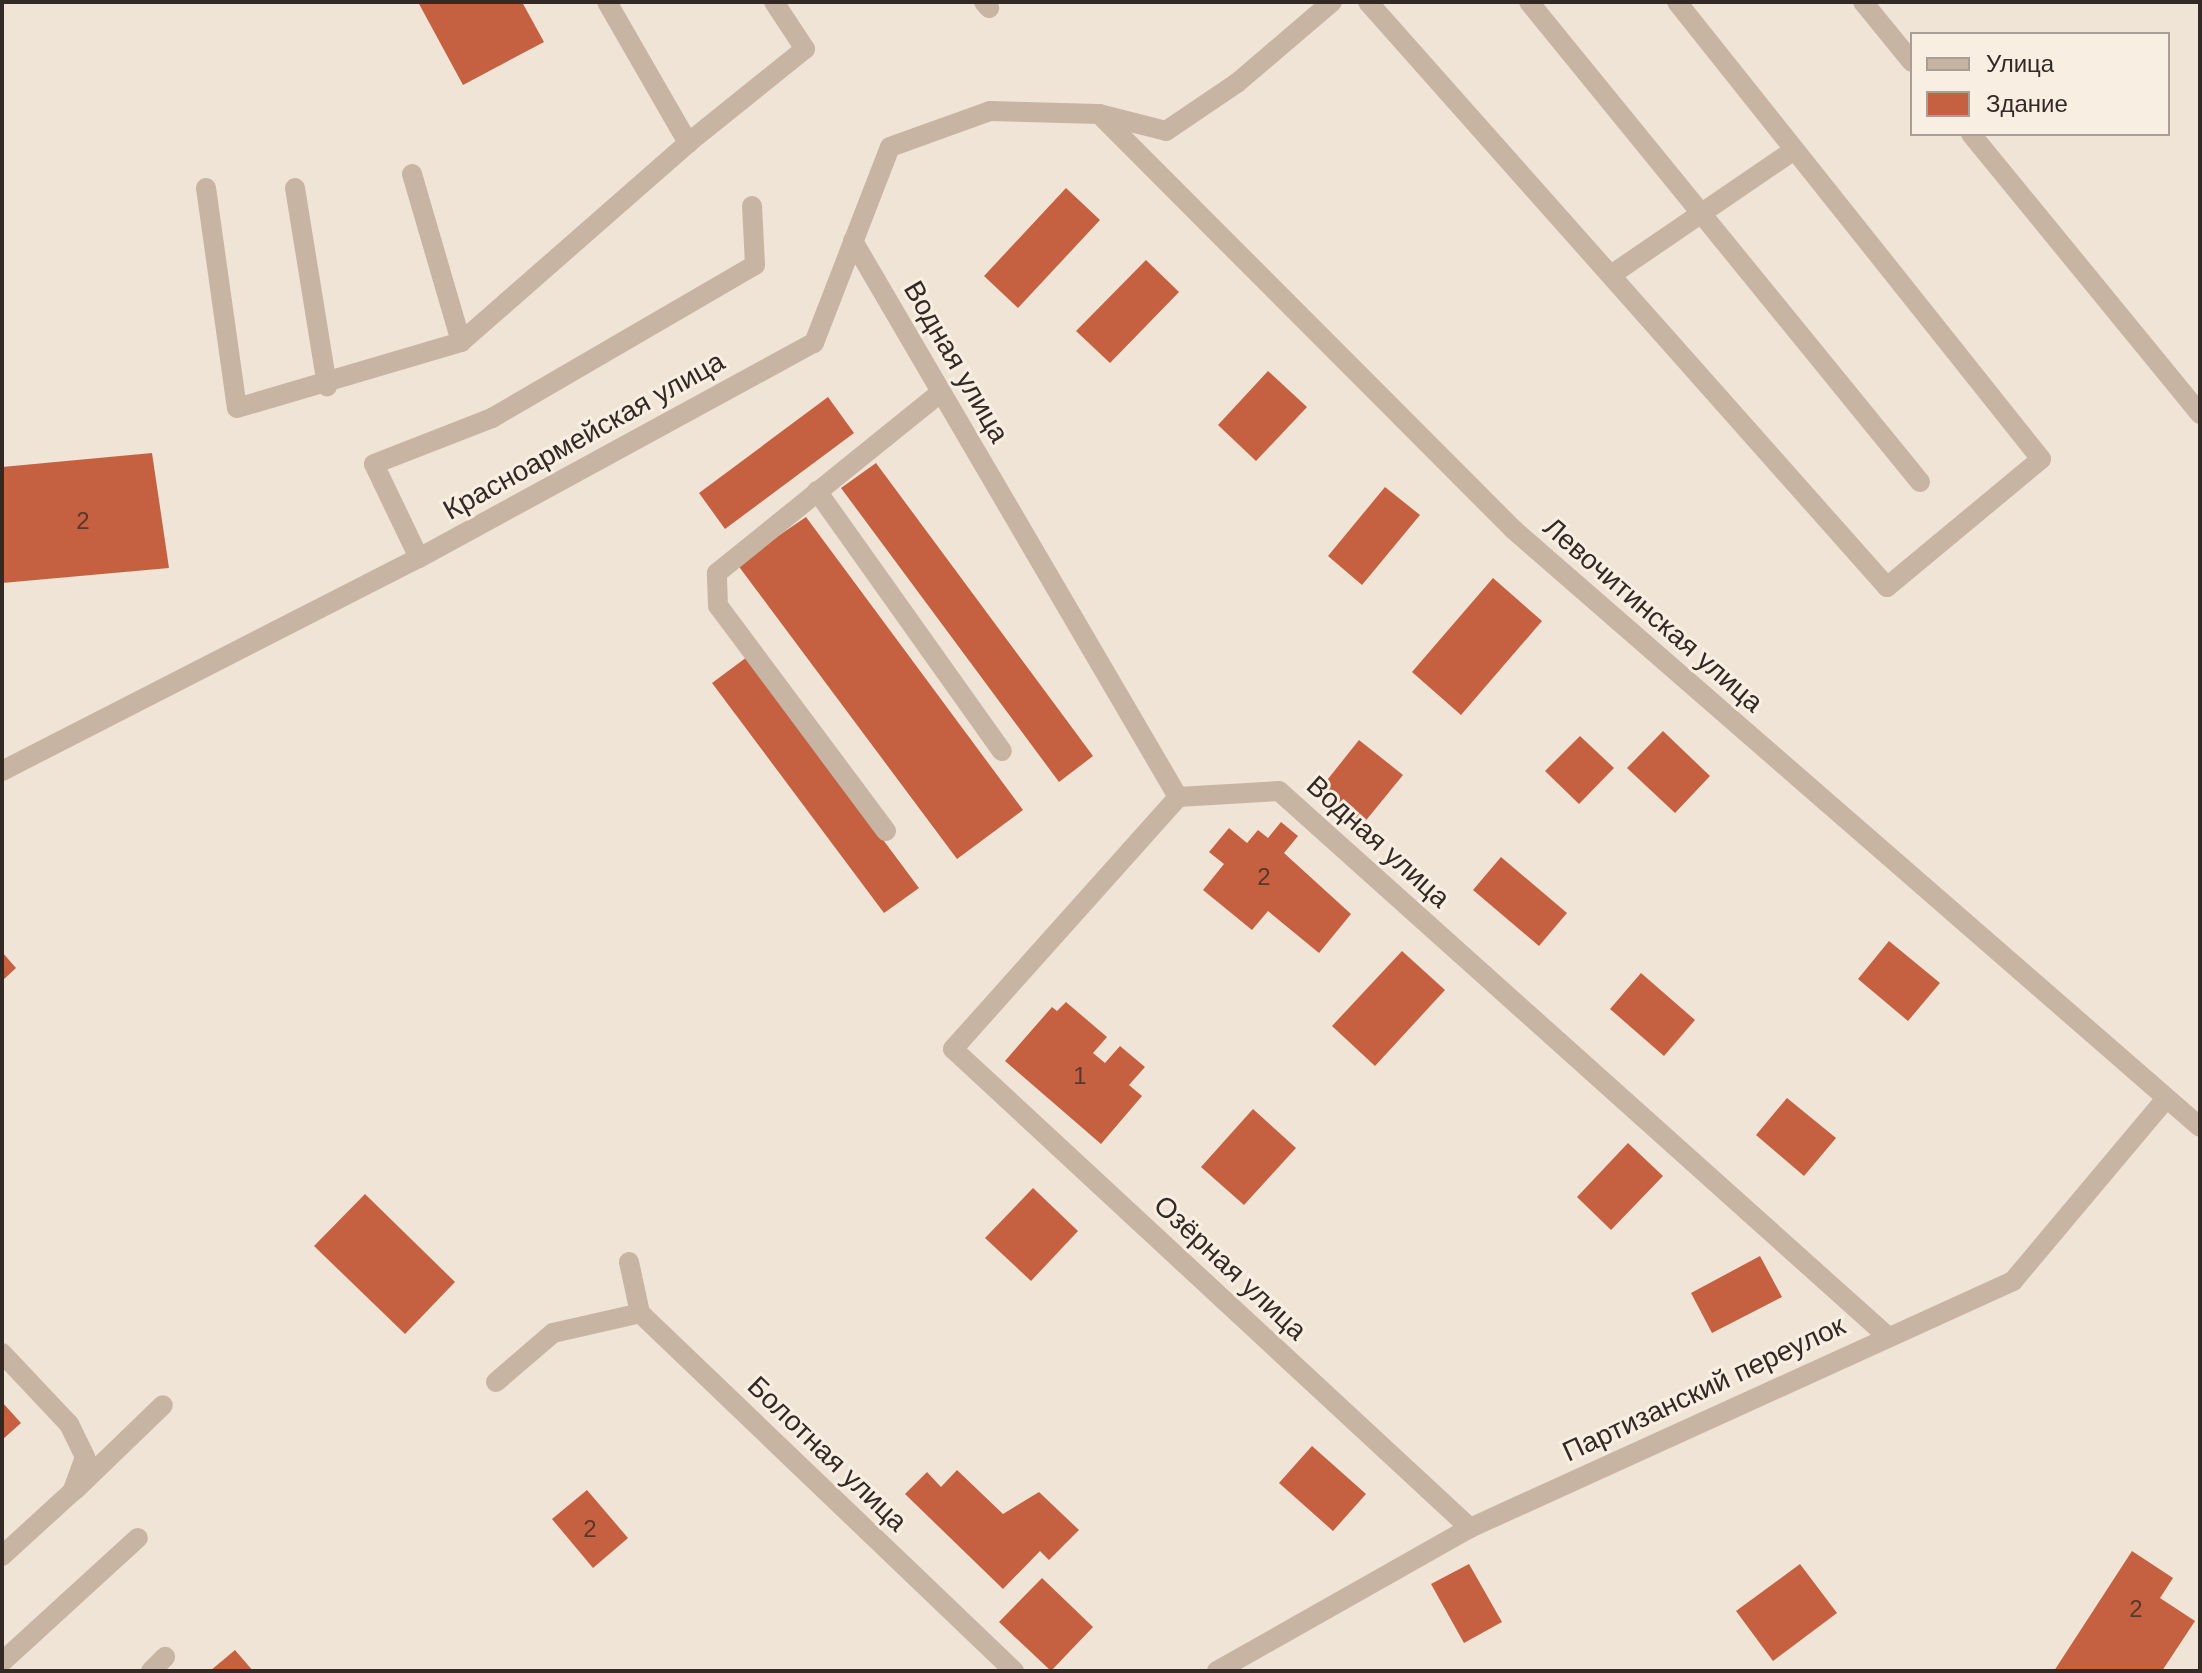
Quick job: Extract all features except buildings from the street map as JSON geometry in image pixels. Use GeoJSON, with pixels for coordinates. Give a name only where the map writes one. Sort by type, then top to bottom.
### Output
{"type":"FeatureCollection","features":[{"type":"Feature","properties":{"kind":"street"},"geometry":{"type":"LineString","coordinates":[[607,2],[688,143]]}},
{"type":"Feature","properties":{"kind":"street"},"geometry":{"type":"LineString","coordinates":[[206,188],[237,408],[327,386],[461,342],[688,143],[805,49],[774,2]]}},
{"type":"Feature","properties":{"kind":"street","name":"Красноармейская улица"},"geometry":{"type":"LineString","coordinates":[[2,771],[419,558],[814,343],[890,147],[990,111],[1099,114],[1166,131],[1237,83],[1332,2]]}},
{"type":"Feature","properties":{"kind":"street"},"geometry":{"type":"LineString","coordinates":[[1368,2],[1887,587],[2041,459],[1677,2]]}},
{"type":"Feature","properties":{"kind":"street"},"geometry":{"type":"LineString","coordinates":[[1529,2],[1705,213],[1920,482]]}},
{"type":"Feature","properties":{"kind":"street"},"geometry":{"type":"LineString","coordinates":[[1863,2],[1910,60]]}},
{"type":"Feature","properties":{"kind":"street","name":"Левочитинская улица"},"geometry":{"type":"LineString","coordinates":[[1099,114],[1514,530],[2165,1100],[2200,1127]]}},
{"type":"Feature","properties":{"kind":"street"},"geometry":{"type":"LineString","coordinates":[[1973,136],[2200,414]]}},
{"type":"Feature","properties":{"kind":"street"},"geometry":{"type":"LineString","coordinates":[[1611,275],[1794,150]]}},
{"type":"Feature","properties":{"kind":"street"},"geometry":{"type":"LineString","coordinates":[[412,174],[461,342]]}},
{"type":"Feature","properties":{"kind":"street"},"geometry":{"type":"LineString","coordinates":[[295,188],[327,386]]}},
{"type":"Feature","properties":{"kind":"street"},"geometry":{"type":"LineString","coordinates":[[419,558],[374,464],[492,418],[755,265],[752,206]]}},
{"type":"Feature","properties":{"kind":"street","name":"Водная улица"},"geometry":{"type":"LineString","coordinates":[[853,241],[1178,797],[1279,791],[1887,1336]]}},
{"type":"Feature","properties":{"kind":"street"},"geometry":{"type":"LineString","coordinates":[[886,831],[718,606],[717,573],[941,392]]}},
{"type":"Feature","properties":{"kind":"street"},"geometry":{"type":"LineString","coordinates":[[817,491],[1002,751]]}},
{"type":"Feature","properties":{"kind":"street","name":"Озёрная улица"},"geometry":{"type":"LineString","coordinates":[[1178,797],[953,1049],[1470,1528]]}},
{"type":"Feature","properties":{"kind":"street","name":"Партизанский переулок"},"geometry":{"type":"LineString","coordinates":[[1217,1671],[1470,1528],[2013,1281],[2165,1100]]}},
{"type":"Feature","properties":{"kind":"street"},"geometry":{"type":"LineString","coordinates":[[496,1382],[553,1333],[640,1313],[629,1262]]}},
{"type":"Feature","properties":{"kind":"street","name":"Болотная улица"},"geometry":{"type":"LineString","coordinates":[[640,1313],[1014,1671]]}},
{"type":"Feature","properties":{"kind":"street"},"geometry":{"type":"LineString","coordinates":[[2,1353],[69,1424],[85,1457],[72,1492]]}},
{"type":"Feature","properties":{"kind":"street"},"geometry":{"type":"LineString","coordinates":[[2,1556],[163,1405]]}},
{"type":"Feature","properties":{"kind":"street"},"geometry":{"type":"LineString","coordinates":[[2,1662],[138,1538]]}}]}
